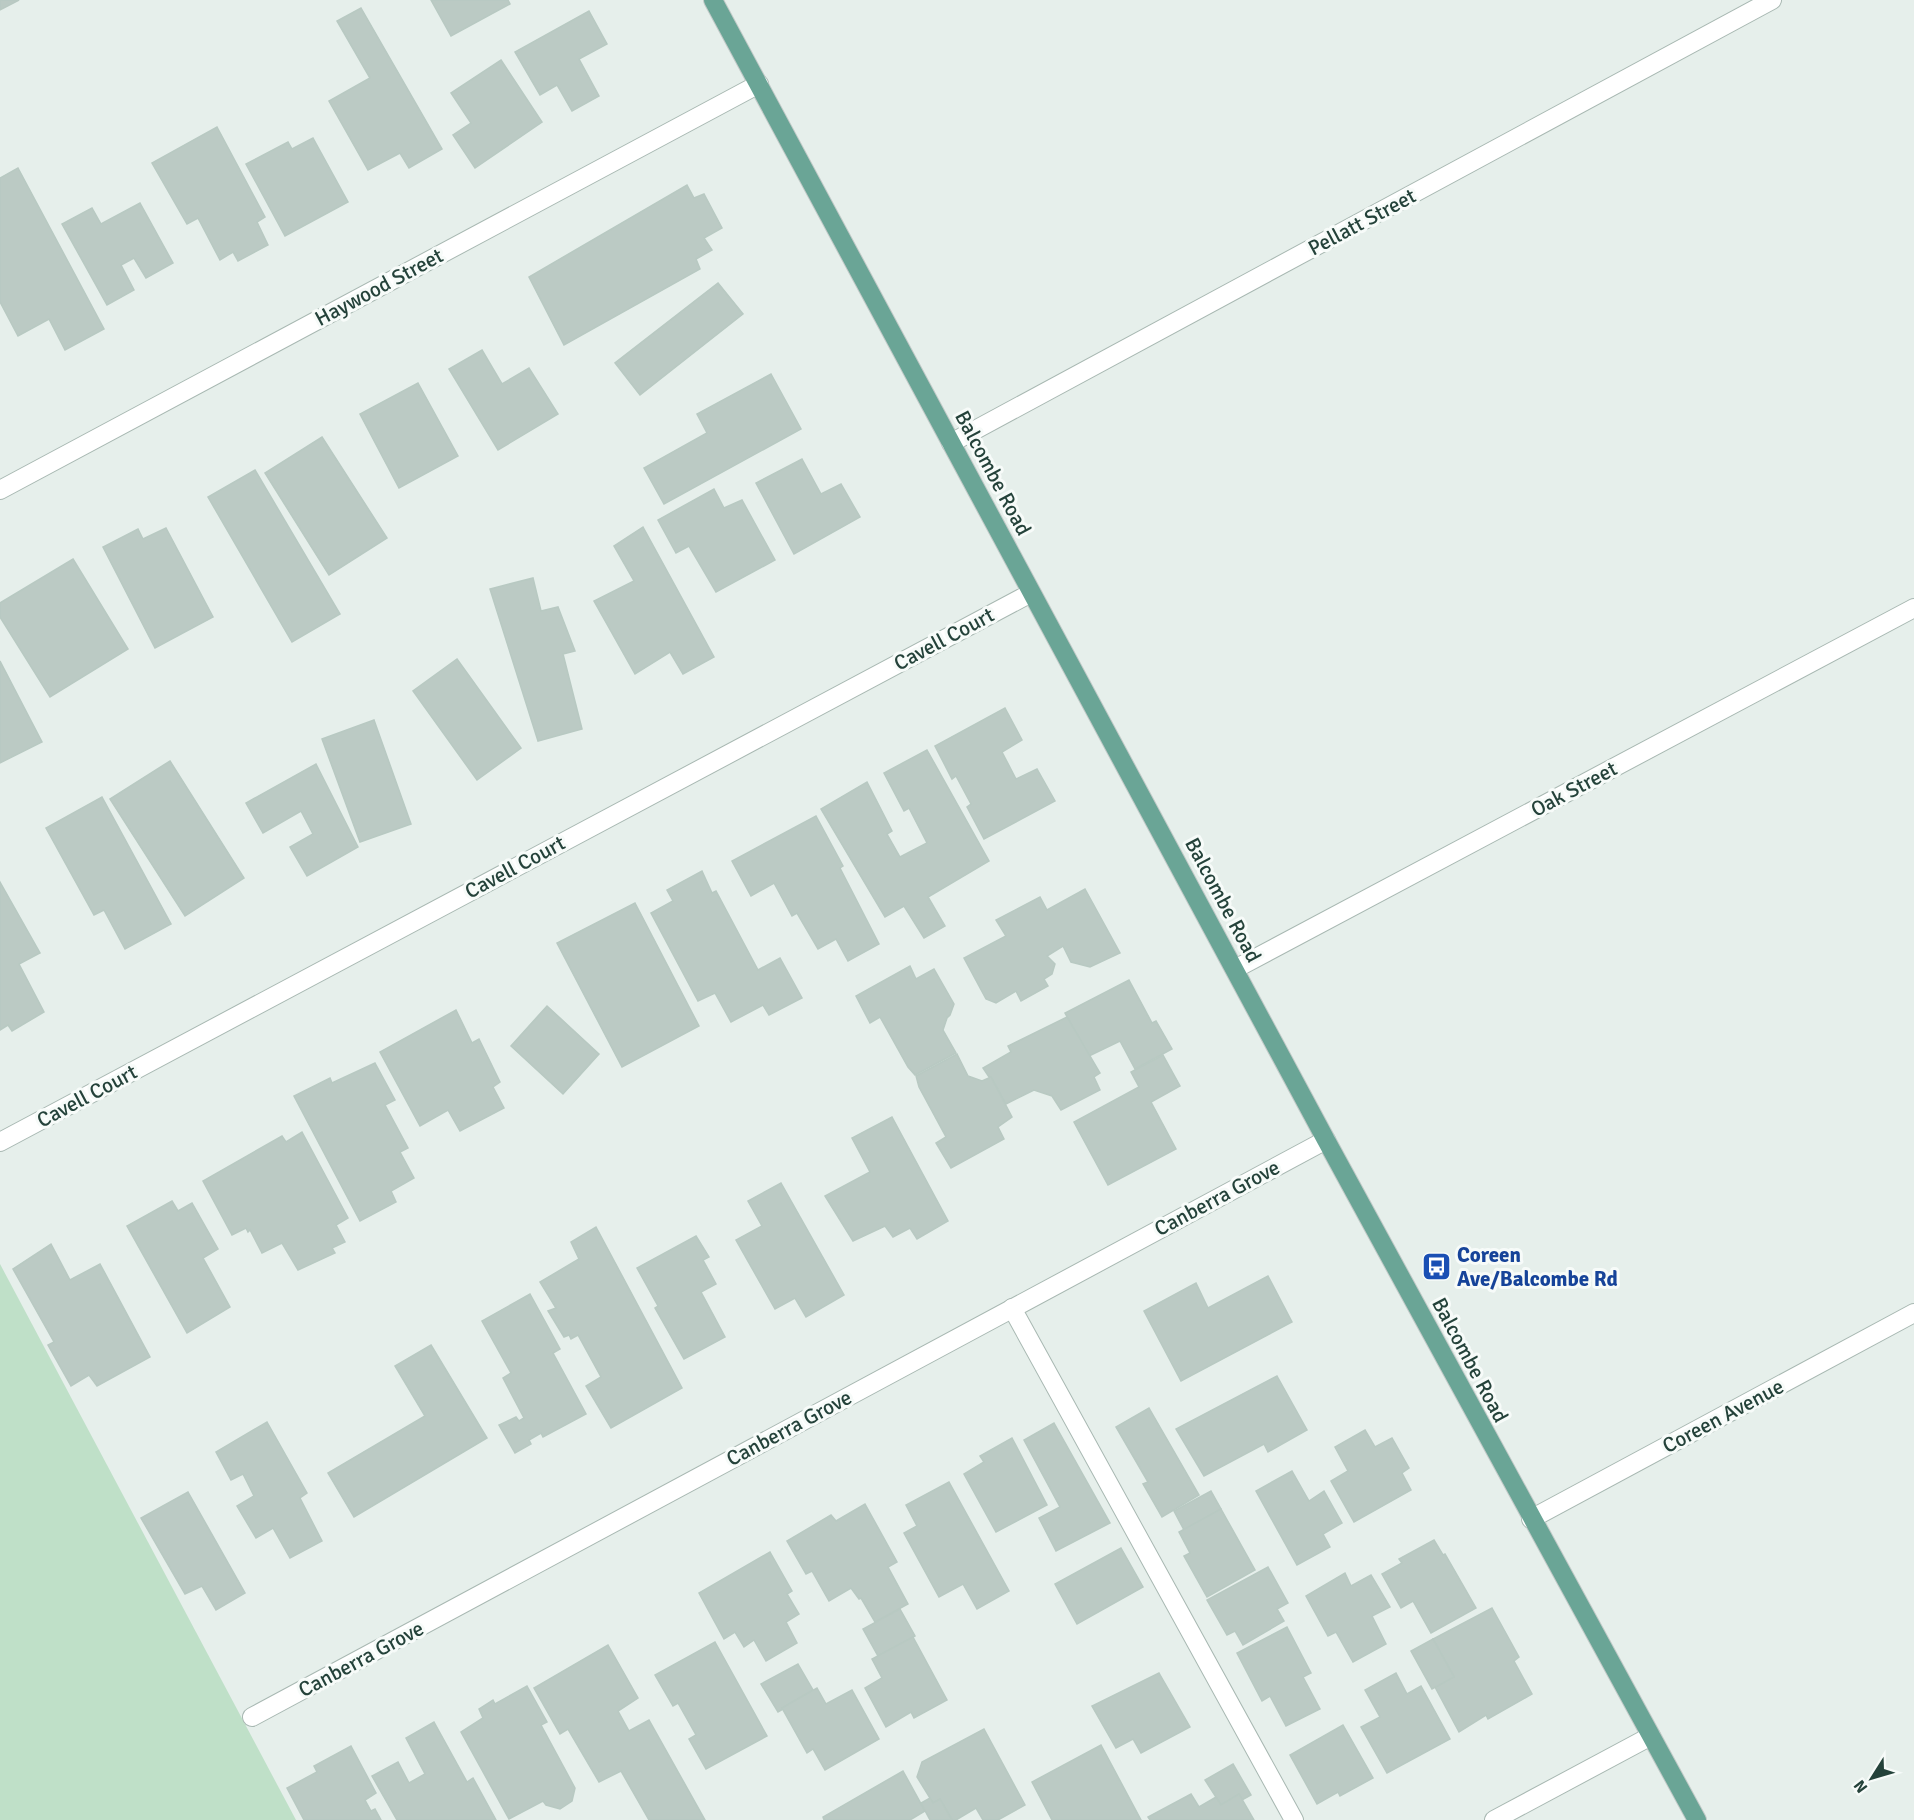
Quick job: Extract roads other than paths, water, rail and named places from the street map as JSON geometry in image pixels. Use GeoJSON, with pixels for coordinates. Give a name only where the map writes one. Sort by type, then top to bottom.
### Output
{"type":"FeatureCollection","features":[{"type":"Feature","properties":{"kind":"main road","name":"Balcombe Road"},"geometry":{"type":"LineString","coordinates":[[713,0],[1531,1520],[1697,1820]]}},
{"type":"Feature","properties":{"kind":"street","name":"Pellatt Street"},"geometry":{"type":"LineString","coordinates":[[951,443],[1772,0]]}},
{"type":"Feature","properties":{"kind":"street","name":"Haywood Street"},"geometry":{"type":"LineString","coordinates":[[0,490],[759,84]]}},
{"type":"Feature","properties":{"kind":"street","name":"Cavell Court"},"geometry":{"type":"LineString","coordinates":[[0,1142],[1031,593]]}},
{"type":"Feature","properties":{"kind":"street","name":"Oak Street"},"geometry":{"type":"LineString","coordinates":[[1235,969],[1914,608]]}},
{"type":"Feature","properties":{"kind":"street","name":"Canberra Grove"},"geometry":{"type":"LineString","coordinates":[[252,1717],[1326,1140]]}},
{"type":"Feature","properties":{"kind":"street"},"geometry":{"type":"LineString","coordinates":[[1012,1308],[1294,1820]]}},
{"type":"Feature","properties":{"kind":"street","name":"Coreen Avenue"},"geometry":{"type":"LineString","coordinates":[[1531,1520],[1914,1312]]}},
{"type":"Feature","properties":{"kind":"street"},"geometry":{"type":"LineString","coordinates":[[1494,1820],[1652,1736]]}},
{"type":"Feature","properties":{"kind":"place","name":"Coreen Ave/Balcombe Rd"},"geometry":{"type":"Point","coordinates":[1436,1267]}}]}
